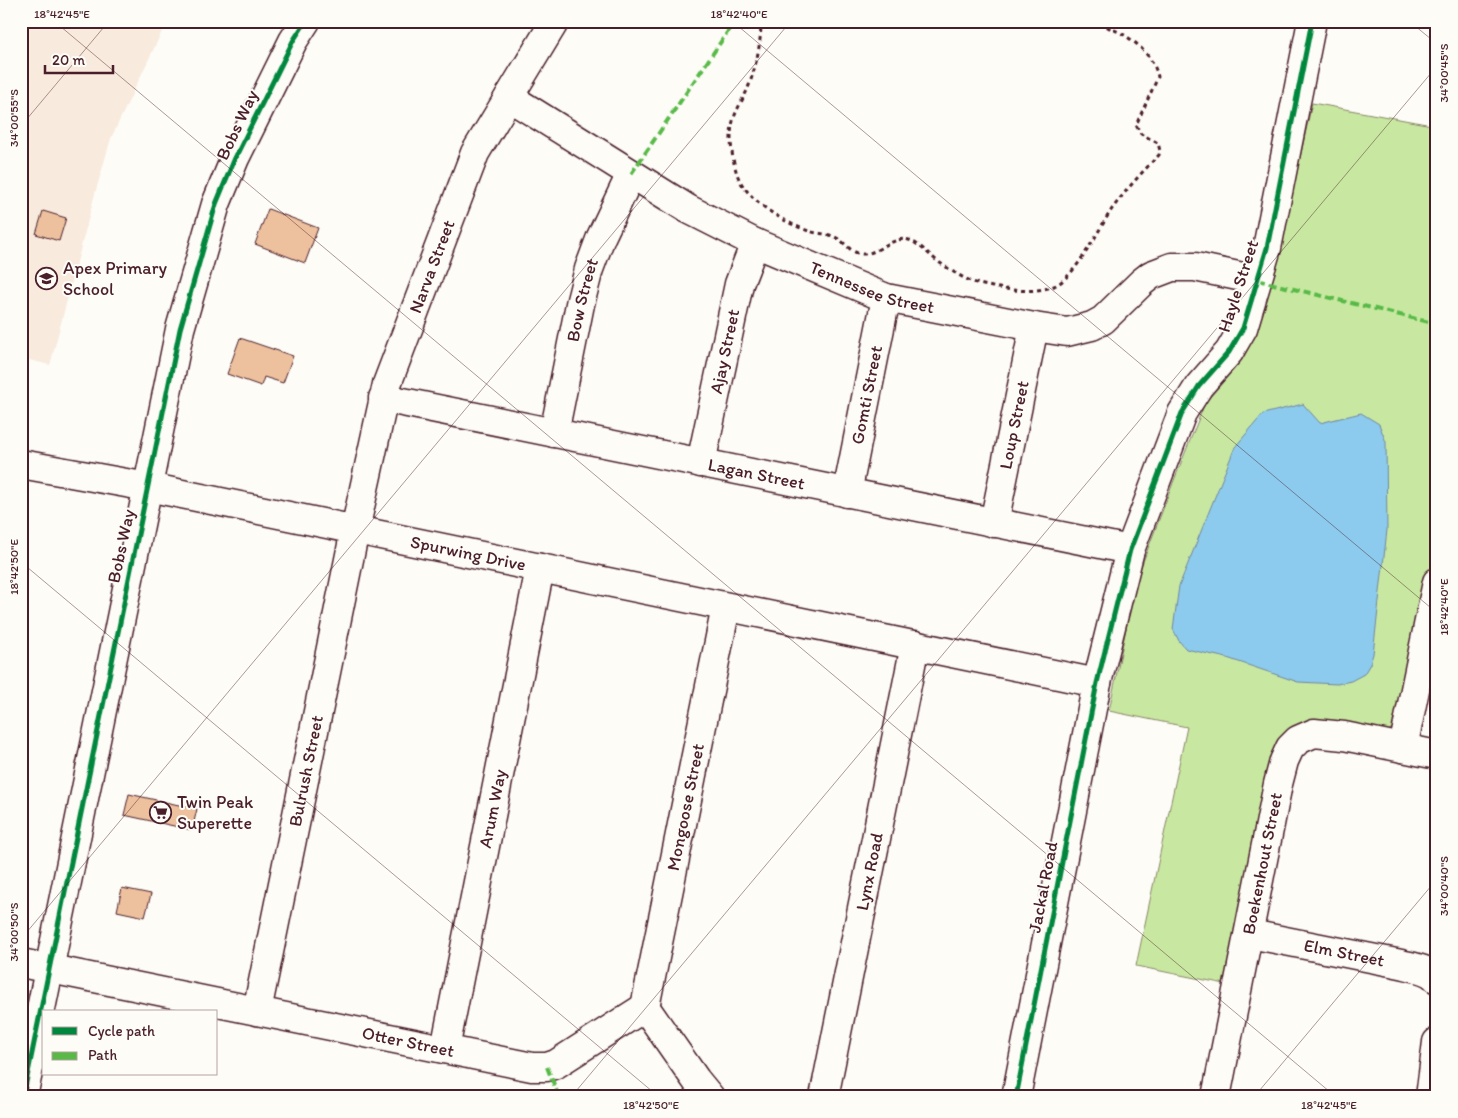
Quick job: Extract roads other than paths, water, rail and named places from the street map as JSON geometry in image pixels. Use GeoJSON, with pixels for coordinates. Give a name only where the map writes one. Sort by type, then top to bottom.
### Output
{"type":"FeatureCollection","features":[{"type":"Feature","properties":{"kind":"street","name":"Bobs Way"},"geometry":{"type":"LineString","coordinates":[[23,1097],[180,329],[216,204],[235,158],[292,40],[306,21]]}},
{"type":"Feature","properties":{"kind":"street","name":"Narva Street"},"geometry":{"type":"LineString","coordinates":[[355,530],[383,398],[475,153],[555,21]]}},
{"type":"Feature","properties":{"kind":"street","name":"Hayle Street"},"geometry":{"type":"LineString","coordinates":[[1097,683],[1130,550],[1182,413],[1199,386],[1220,364],[1243,328],[1267,248],[1280,190],[1311,21]]}},
{"type":"Feature","properties":{"kind":"street","name":"Tennessee Street"},"geometry":{"type":"LineString","coordinates":[[509,97],[688,210],[755,243],[886,298],[1067,332],[1092,326],[1103,320],[1146,278],[1172,267],[1195,266],[1257,280]]}},
{"type":"Feature","properties":{"kind":"street","name":"Bow Street"},"geometry":{"type":"LineString","coordinates":[[554,433],[589,269],[601,237],[631,174]]}},
{"type":"Feature","properties":{"kind":"street","name":"Ajay Street"},"geometry":{"type":"LineString","coordinates":[[700,463],[739,284],[755,243]]}},
{"type":"Feature","properties":{"kind":"street","name":"Gomti Street"},"geometry":{"type":"LineString","coordinates":[[847,493],[886,298]]}},
{"type":"Feature","properties":{"kind":"street","name":"Loup Street"},"geometry":{"type":"LineString","coordinates":[[994,523],[1034,327]]}},
{"type":"Feature","properties":{"kind":"street","name":"Lagan Street"},"geometry":{"type":"LineString","coordinates":[[383,398],[1130,550]]}},
{"type":"Feature","properties":{"kind":"street","name":"Spurwing Drive"},"geometry":{"type":"LineString","coordinates":[[21,464],[148,487],[1097,683]]}},
{"type":"Feature","properties":{"kind":"street","name":"Bulrush Street"},"geometry":{"type":"LineString","coordinates":[[257,1011],[355,530]]}},
{"type":"Feature","properties":{"kind":"street","name":"Arum Way"},"geometry":{"type":"LineString","coordinates":[[445,1049],[540,568]]}},
{"type":"Feature","properties":{"kind":"street"},"geometry":{"type":"LineString","coordinates":[[1403,748],[1437,582]]}},
{"type":"Feature","properties":{"kind":"street","name":"Mongoose Street"},"geometry":{"type":"LineString","coordinates":[[645,1007],[726,607]]}},
{"type":"Feature","properties":{"kind":"street","name":"Lynx Road"},"geometry":{"type":"LineString","coordinates":[[824,1097],[915,645]]}},
{"type":"Feature","properties":{"kind":"street","name":"Jackal Road"},"geometry":{"type":"LineString","coordinates":[[1016,1097],[1097,683]]}},
{"type":"Feature","properties":{"kind":"street","name":"Boekenhout Street"},"geometry":{"type":"LineString","coordinates":[[1216,1097],[1250,934],[1278,784],[1290,748],[1298,740],[1314,733],[1344,736],[1437,754]]}},
{"type":"Feature","properties":{"kind":"street","name":"Elm Street"},"geometry":{"type":"LineString","coordinates":[[1250,934],[1401,964],[1424,970],[1434,975],[1437,979]]}},
{"type":"Feature","properties":{"kind":"street","name":"Otter Street"},"geometry":{"type":"LineString","coordinates":[[21,963],[532,1067],[547,1067],[565,1059],[645,1007]]}},
{"type":"Feature","properties":{"kind":"street"},"geometry":{"type":"LineString","coordinates":[[645,1007],[710,1097]]}},
{"type":"Feature","properties":{"kind":"street"},"geometry":{"type":"LineString","coordinates":[[1430,1097],[1437,1042]]}},
{"type":"Feature","properties":{"kind":"water"},"geometry":{"type":"Polygon","coordinates":[[[1303,404],[1320,423],[1361,413],[1379,424],[1386,442],[1387,530],[1373,654],[1364,674],[1351,681],[1337,684],[1298,682],[1227,658],[1186,649],[1179,641],[1173,629],[1179,586],[1235,447],[1263,414],[1303,404]]]}},
{"type":"Feature","properties":{"kind":"place","name":"Apex Primary School"},"geometry":{"type":"Point","coordinates":[47,278]}},
{"type":"Feature","properties":{"kind":"place","name":"Twin Peak Superette"},"geometry":{"type":"Point","coordinates":[161,812]}}]}
